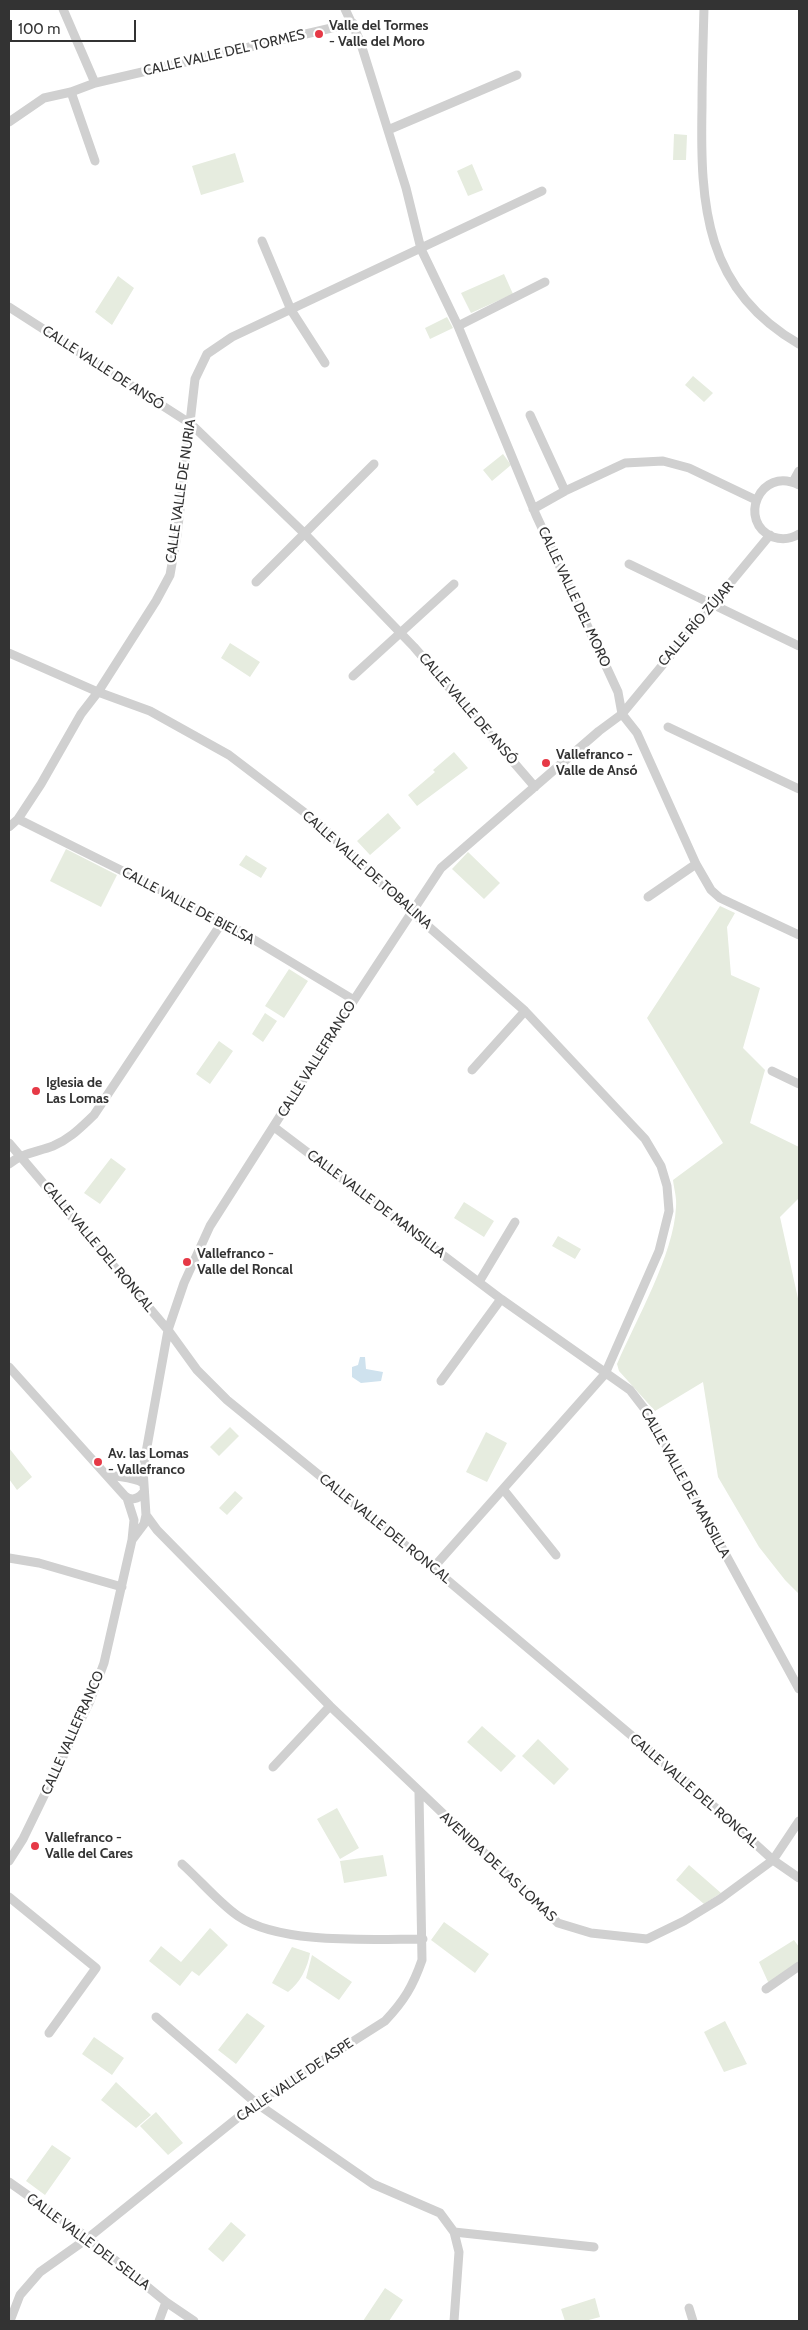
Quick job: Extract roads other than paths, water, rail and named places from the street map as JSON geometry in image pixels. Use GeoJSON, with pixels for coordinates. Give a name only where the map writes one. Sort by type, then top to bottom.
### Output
{"type":"FeatureCollection","features":[{"type":"Feature","properties":{"kind":"street"},"geometry":{"type":"LineString","coordinates":[[63,9],[95,83]]}},
{"type":"Feature","properties":{"kind":"street","name":"CALLE VALLE DEL MORO"},"geometry":{"type":"LineString","coordinates":[[345,9],[353,23],[388,130],[421,249],[458,326],[534,509],[618,692],[622,714],[637,733],[696,864],[711,890],[734,904],[799,935]]}},
{"type":"Feature","properties":{"kind":"street"},"geometry":{"type":"LineString","coordinates":[[704,9],[700,167],[710,232],[726,274],[747,303],[780,333],[799,344]]}},
{"type":"Feature","properties":{"kind":"street","name":"CALLE VALLE DEL TORMES"},"geometry":{"type":"LineString","coordinates":[[9,122],[44,98],[72,92],[95,83],[353,23]]}},
{"type":"Feature","properties":{"kind":"street"},"geometry":{"type":"LineString","coordinates":[[388,130],[517,75]]}},
{"type":"Feature","properties":{"kind":"street"},"geometry":{"type":"LineString","coordinates":[[72,92],[95,161]]}},
{"type":"Feature","properties":{"kind":"street","name":"CALLE VALLE DE NURIA"},"geometry":{"type":"LineString","coordinates":[[9,827],[18,820],[41,784],[81,714],[98,692],[156,601],[170,574],[177,535],[195,379],[207,354],[232,337],[542,191]]}},
{"type":"Feature","properties":{"kind":"street"},"geometry":{"type":"LineString","coordinates":[[262,241],[291,310],[325,363]]}},
{"type":"Feature","properties":{"kind":"street"},"geometry":{"type":"LineString","coordinates":[[458,326],[545,282]]}},
{"type":"Feature","properties":{"kind":"street","name":"CALLE VALLE DE ANSÓ"},"geometry":{"type":"LineString","coordinates":[[9,307],[190,424],[305,534],[400,633],[535,787]]}},
{"type":"Feature","properties":{"kind":"street"},"geometry":{"type":"LineString","coordinates":[[530,415],[565,491]]}},
{"type":"Feature","properties":{"kind":"street"},"geometry":{"type":"LineString","coordinates":[[534,509],[565,491],[625,463],[663,461],[689,468],[756,500]]}},
{"type":"Feature","properties":{"kind":"street"},"geometry":{"type":"LineString","coordinates":[[256,582],[374,464]]}},
{"type":"Feature","properties":{"kind":"street"},"geometry":{"type":"LineString","coordinates":[[799,471],[796,484],[778,481],[771,483],[759,493],[754,510],[756,520],[762,529],[770,535],[787,538],[799,534]]}},
{"type":"Feature","properties":{"kind":"street","name":"CALLE RÍO ZÚJAR"},"geometry":{"type":"LineString","coordinates":[[622,714],[770,535]]}},
{"type":"Feature","properties":{"kind":"street"},"geometry":{"type":"LineString","coordinates":[[628,564],[799,646]]}},
{"type":"Feature","properties":{"kind":"street"},"geometry":{"type":"LineString","coordinates":[[353,676],[454,584]]}},
{"type":"Feature","properties":{"kind":"street","name":"CALLE VALLE DE TOBALINA"},"geometry":{"type":"LineString","coordinates":[[9,653],[98,692],[150,711],[229,755],[318,822],[413,913],[525,1011],[645,1139],[661,1166],[667,1186],[669,1211],[659,1251],[604,1374],[433,1568]]}},
{"type":"Feature","properties":{"kind":"street","name":"CALLE VALLEFRANCO"},"geometry":{"type":"LineString","coordinates":[[143,1484],[143,1469],[168,1330],[184,1283],[210,1226],[354,1000],[441,868],[622,714]]}},
{"type":"Feature","properties":{"kind":"street"},"geometry":{"type":"LineString","coordinates":[[668,726],[799,789]]}},
{"type":"Feature","properties":{"kind":"street","name":"CALLE VALLE DE BIELSA"},"geometry":{"type":"LineString","coordinates":[[18,820],[223,921],[354,1000]]}},
{"type":"Feature","properties":{"kind":"street"},"geometry":{"type":"LineString","coordinates":[[648,897],[696,864]]}},
{"type":"Feature","properties":{"kind":"street"},"geometry":{"type":"LineString","coordinates":[[9,1164],[19,1155],[52,1146],[74,1135],[94,1115],[223,921]]}},
{"type":"Feature","properties":{"kind":"street"},"geometry":{"type":"LineString","coordinates":[[472,1070],[525,1011]]}},
{"type":"Feature","properties":{"kind":"street"},"geometry":{"type":"LineString","coordinates":[[772,1071],[799,1084]]}},
{"type":"Feature","properties":{"kind":"street","name":"CALLE VALLE DE MANSILLA"},"geometry":{"type":"LineString","coordinates":[[274,1127],[502,1299],[604,1374],[630,1390],[647,1412],[799,1689]]}},
{"type":"Feature","properties":{"kind":"street","name":"CALLE VALLE DEL RONCAL"},"geometry":{"type":"LineString","coordinates":[[9,1143],[168,1330],[197,1370],[227,1400],[433,1568],[696,1790],[773,1860],[799,1878]]}},
{"type":"Feature","properties":{"kind":"street"},"geometry":{"type":"LineString","coordinates":[[479,1282],[515,1222]]}},
{"type":"Feature","properties":{"kind":"street"},"geometry":{"type":"LineString","coordinates":[[441,1381],[502,1299]]}},
{"type":"Feature","properties":{"kind":"street"},"geometry":{"type":"LineString","coordinates":[[9,1367],[105,1474],[126,1497],[136,1499],[143,1493],[143,1484],[135,1478],[126,1479],[105,1474]]}},
{"type":"Feature","properties":{"kind":"street"},"geometry":{"type":"LineString","coordinates":[[126,1479],[122,1487],[126,1497]]}},
{"type":"Feature","properties":{"kind":"street"},"geometry":{"type":"LineString","coordinates":[[503,1489],[556,1555]]}},
{"type":"Feature","properties":{"kind":"street","name":"CALLE VALLEFRANCO"},"geometry":{"type":"LineString","coordinates":[[132,1540],[144,1524],[146,1515],[143,1493]]}},
{"type":"Feature","properties":{"kind":"street","name":"CALLE VALLEFRANCO"},"geometry":{"type":"LineString","coordinates":[[9,1861],[24,1839],[90,1702],[104,1662],[132,1540],[134,1520],[126,1497]]}},
{"type":"Feature","properties":{"kind":"street","name":"AVENIDA DE LAS LOMAS"},"geometry":{"type":"LineString","coordinates":[[146,1515],[157,1530],[330,1706],[419,1793],[558,1923],[591,1933],[647,1939],[684,1921],[720,1899],[773,1860]]}},
{"type":"Feature","properties":{"kind":"street"},"geometry":{"type":"LineString","coordinates":[[134,1520],[144,1524]]}},
{"type":"Feature","properties":{"kind":"street","name":"AVENIDA DE LAS LOMAS"},"geometry":{"type":"LineString","coordinates":[[144,1524],[157,1530]]}},
{"type":"Feature","properties":{"kind":"street"},"geometry":{"type":"LineString","coordinates":[[9,1558],[39,1563],[122,1587]]}},
{"type":"Feature","properties":{"kind":"street"},"geometry":{"type":"LineString","coordinates":[[273,1767],[330,1706]]}},
{"type":"Feature","properties":{"kind":"street","name":"CALLE VALLE DE ASPE"},"geometry":{"type":"LineString","coordinates":[[10,2321],[20,2295],[40,2272],[88,2238],[256,2103],[385,2021],[402,2004],[414,1982],[422,1960],[419,1793]]}},
{"type":"Feature","properties":{"kind":"street"},"geometry":{"type":"LineString","coordinates":[[773,1860],[799,1821]]}},
{"type":"Feature","properties":{"kind":"street"},"geometry":{"type":"LineString","coordinates":[[182,1864],[238,1917],[261,1927],[296,1935],[341,1938],[423,1939]]}},
{"type":"Feature","properties":{"kind":"street"},"geometry":{"type":"LineString","coordinates":[[9,1897],[96,1968],[49,2034]]}},
{"type":"Feature","properties":{"kind":"street"},"geometry":{"type":"LineString","coordinates":[[766,1988],[799,1966]]}},
{"type":"Feature","properties":{"kind":"street"},"geometry":{"type":"LineString","coordinates":[[156,2017],[256,2103],[373,2184],[440,2213],[454,2232],[459,2252],[454,2321]]}},
{"type":"Feature","properties":{"kind":"street","name":"CALLE VALLE DEL SELLA"},"geometry":{"type":"LineString","coordinates":[[9,2182],[88,2238],[166,2302],[194,2321]]}},
{"type":"Feature","properties":{"kind":"street"},"geometry":{"type":"LineString","coordinates":[[454,2232],[594,2247]]}},
{"type":"Feature","properties":{"kind":"street"},"geometry":{"type":"LineString","coordinates":[[159,2321],[166,2302]]}},
{"type":"Feature","properties":{"kind":"street"},"geometry":{"type":"LineString","coordinates":[[689,2308],[693,2321]]}},
{"type":"Feature","properties":{"kind":"water"},"geometry":{"type":"Polygon","coordinates":[[[360,1357],[365,1357],[366,1369],[383,1372],[381,1381],[361,1383],[352,1377],[352,1367],[358,1365],[360,1357]]]}},
{"type":"Feature","properties":{"kind":"place","name":"Valle del Tormes - Valle del Moro"},"geometry":{"type":"Point","coordinates":[319,34]}},
{"type":"Feature","properties":{"kind":"place","name":"Vallefranco - Valle de Ansó"},"geometry":{"type":"Point","coordinates":[546,763]}},
{"type":"Feature","properties":{"kind":"place","name":"Iglesia de Las Lomas"},"geometry":{"type":"Point","coordinates":[36,1091]}},
{"type":"Feature","properties":{"kind":"place","name":"Vallefranco - Valle del Roncal"},"geometry":{"type":"Point","coordinates":[187,1262]}},
{"type":"Feature","properties":{"kind":"place","name":"Av. las Lomas - Vallefranco"},"geometry":{"type":"Point","coordinates":[98,1462]}},
{"type":"Feature","properties":{"kind":"place","name":"Vallefranco - Valle del Cares"},"geometry":{"type":"Point","coordinates":[35,1846]}}]}
